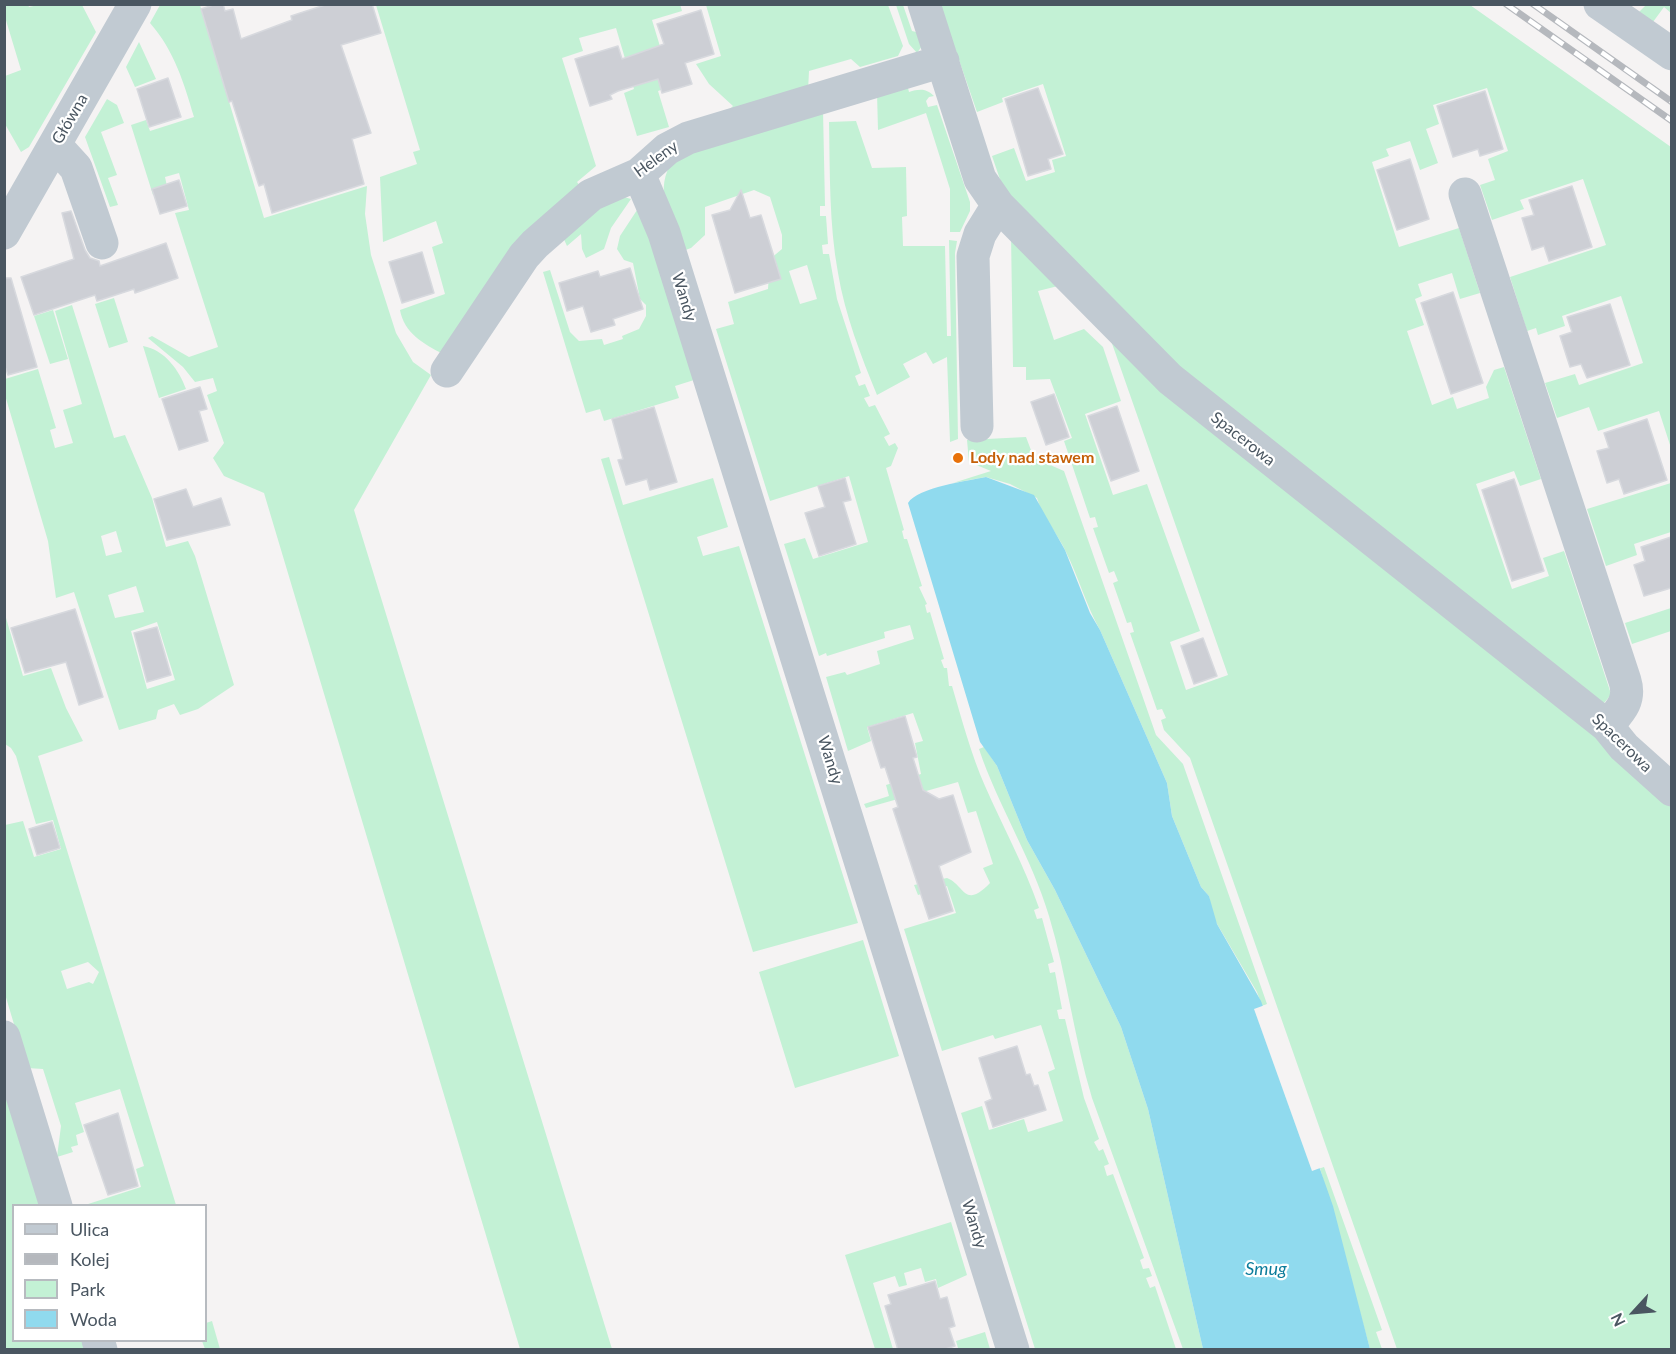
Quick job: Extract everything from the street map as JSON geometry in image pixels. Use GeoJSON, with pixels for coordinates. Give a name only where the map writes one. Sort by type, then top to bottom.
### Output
{"type":"FeatureCollection","features":[{"type":"Feature","properties":{"kind":"street","name":"Główna"},"geometry":{"type":"LineString","coordinates":[[4,233],[135,4]]}},
{"type":"Feature","properties":{"kind":"street","name":"Spacerowa"},"geometry":{"type":"LineString","coordinates":[[924,4],[980,179],[998,205],[1170,379],[1607,726],[1624,747],[1671,790]]}},
{"type":"Feature","properties":{"kind":"street"},"geometry":{"type":"LineString","coordinates":[[1600,4],[1671,54]]}},
{"type":"Feature","properties":{"kind":"street","name":"Heleny"},"geometry":{"type":"LineString","coordinates":[[447,371],[507,280],[535,244],[591,195],[639,174],[667,149],[688,138],[943,61]]}},
{"type":"Feature","properties":{"kind":"street"},"geometry":{"type":"LineString","coordinates":[[54,145],[76,168],[102,243]]}},
{"type":"Feature","properties":{"kind":"street","name":"Wandy"},"geometry":{"type":"LineString","coordinates":[[639,174],[664,232],[1013,1350]]}},
{"type":"Feature","properties":{"kind":"street"},"geometry":{"type":"LineString","coordinates":[[1465,194],[1627,687],[1625,705],[1607,726]]}},
{"type":"Feature","properties":{"kind":"street"},"geometry":{"type":"LineString","coordinates":[[976,426],[973,256],[980,234],[998,205]]}},
{"type":"Feature","properties":{"kind":"street"},"geometry":{"type":"LineString","coordinates":[[4,1037],[55,1204]]}},
{"type":"Feature","properties":{"kind":"green space"},"geometry":{"type":"Polygon","coordinates":[[[680,4],[682,11],[652,20],[672,86],[658,91],[669,127],[637,136],[624,93],[634,89],[616,28],[579,38],[583,51],[562,58],[596,166],[577,182],[580,186],[443,354],[422,342],[410,331],[400,310],[445,294],[432,247],[443,243],[436,221],[383,242],[380,177],[417,164],[413,152],[420,150],[376,5],[680,4]]]}},
{"type":"Feature","properties":{"kind":"green space"},"geometry":{"type":"Polygon","coordinates":[[[4,5],[28,5],[29,7],[82,5],[96,32],[29,147],[21,152],[5,124],[5,76],[21,70],[5,17],[4,5]]]}},
{"type":"Feature","properties":{"kind":"green space"},"geometry":{"type":"Polygon","coordinates":[[[160,5],[200,5],[264,218],[367,186],[365,214],[371,255],[396,333],[413,362],[431,375],[354,510],[612,1349],[520,1349],[264,493],[224,476],[213,458],[224,443],[207,395],[217,391],[213,378],[195,382],[183,367],[148,338],[152,336],[189,357],[218,347],[175,213],[189,210],[179,173],[165,177],[168,191],[153,195],[131,125],[146,120],[150,131],[194,117],[172,56],[150,23],[160,5]]]}},
{"type":"Feature","properties":{"kind":"green space"},"geometry":{"type":"Polygon","coordinates":[[[706,5],[888,5],[903,46],[898,56],[860,67],[851,59],[809,71],[808,91],[732,113],[733,106],[709,84],[696,64],[721,56],[706,5]]]}},
{"type":"Feature","properties":{"kind":"green space"},"geometry":{"type":"Polygon","coordinates":[[[896,5],[903,5],[912,31],[924,34],[922,46],[917,53],[909,44],[896,5]]]}},
{"type":"Feature","properties":{"kind":"green space"},"geometry":{"type":"Polygon","coordinates":[[[940,5],[1470,5],[1671,147],[1671,448],[1659,411],[1598,431],[1589,407],[1557,418],[1545,383],[1575,374],[1579,385],[1643,363],[1621,296],[1562,316],[1565,326],[1538,335],[1536,328],[1527,331],[1510,277],[1606,245],[1583,179],[1520,200],[1524,209],[1492,220],[1480,185],[1495,180],[1488,159],[1508,151],[1487,88],[1433,105],[1439,124],[1426,129],[1438,163],[1420,170],[1410,141],[1386,149],[1389,156],[1372,162],[1399,247],[1459,228],[1480,293],[1460,299],[1452,273],[1418,284],[1422,296],[1415,299],[1424,325],[1407,331],[1432,405],[1453,397],[1457,409],[1489,398],[1486,387],[1494,370],[1504,367],[1541,479],[1520,486],[1514,471],[1476,484],[1512,589],[1549,576],[1543,558],[1564,551],[1613,700],[1609,697],[1600,708],[1154,347],[1004,191],[992,156],[1014,148],[1026,181],[1055,172],[1052,160],[1066,156],[1043,84],[1002,98],[1003,102],[977,112],[940,5]]]}},
{"type":"Feature","properties":{"kind":"green space"},"geometry":{"type":"Polygon","coordinates":[[[1646,5],[1671,5],[1671,13],[1664,7],[1653,22],[1639,12],[1646,5]]]}},
{"type":"Feature","properties":{"kind":"green space"},"geometry":{"type":"Polygon","coordinates":[[[139,42],[156,79],[135,87],[126,67],[139,42]]]}},
{"type":"Feature","properties":{"kind":"green space"},"geometry":{"type":"Polygon","coordinates":[[[907,84],[909,92],[922,90],[934,96],[929,97],[926,101],[928,107],[937,105],[970,202],[970,211],[960,232],[950,232],[950,189],[926,113],[878,130],[877,93],[907,84]]]}},
{"type":"Feature","properties":{"kind":"green space"},"geometry":{"type":"Polygon","coordinates":[[[107,99],[117,105],[124,123],[101,132],[117,175],[108,178],[118,205],[110,207],[85,137],[107,99]]]}},
{"type":"Feature","properties":{"kind":"green space"},"geometry":{"type":"Polygon","coordinates":[[[823,110],[825,206],[820,206],[820,216],[826,216],[828,244],[822,245],[823,254],[829,254],[837,299],[861,373],[855,376],[859,386],[865,384],[870,396],[864,398],[869,407],[875,405],[890,434],[884,437],[889,446],[895,443],[898,448],[891,466],[886,468],[904,530],[902,531],[904,539],[907,539],[922,586],[919,587],[927,604],[925,605],[927,613],[930,612],[944,659],[941,660],[944,668],[947,668],[949,686],[952,686],[980,774],[1039,908],[1034,910],[1037,919],[1042,918],[1054,962],[1048,964],[1050,973],[1055,972],[1062,1009],[1057,1010],[1059,1019],[1065,1019],[1084,1098],[1099,1139],[1094,1142],[1099,1151],[1103,1149],[1109,1164],[1104,1166],[1107,1176],[1113,1174],[1144,1258],[1140,1260],[1143,1269],[1149,1268],[1152,1276],[1146,1278],[1150,1288],[1155,1286],[1176,1349],[1174,1350],[1035,1349],[961,1113],[982,1106],[989,1130],[1024,1119],[1028,1132],[1063,1121],[1048,1072],[1055,1069],[1041,1025],[995,1039],[993,1035],[942,1051],[904,929],[956,913],[947,886],[918,895],[914,885],[947,878],[966,893],[975,895],[990,883],[983,868],[993,864],[976,811],[968,813],[958,782],[866,808],[864,804],[889,796],[886,785],[921,774],[915,743],[923,741],[913,713],[867,727],[871,741],[848,751],[826,677],[845,672],[847,675],[880,664],[877,651],[914,639],[910,625],[884,632],[885,638],[827,656],[826,653],[819,656],[784,544],[805,538],[813,559],[868,542],[849,476],[770,501],[716,329],[734,324],[728,302],[768,289],[770,259],[782,249],[782,235],[770,197],[754,190],[705,207],[705,235],[691,248],[680,252],[668,216],[664,193],[664,182],[674,159],[823,110]],[[807,265],[789,271],[800,304],[817,299],[807,265]]]}},
{"type":"Feature","properties":{"kind":"green space"},"geometry":{"type":"Polygon","coordinates":[[[856,121],[872,168],[906,167],[907,216],[902,217],[903,246],[945,246],[947,336],[951,336],[949,240],[957,241],[955,253],[958,439],[950,442],[947,357],[933,364],[926,352],[903,364],[910,377],[877,395],[849,320],[841,289],[833,236],[829,122],[856,121]]]}},
{"type":"Feature","properties":{"kind":"green space"},"geometry":{"type":"Polygon","coordinates":[[[624,197],[631,199],[611,228],[604,249],[586,258],[582,249],[581,234],[567,246],[562,235],[600,203],[624,197]]]}},
{"type":"Feature","properties":{"kind":"green space"},"geometry":{"type":"Polygon","coordinates":[[[639,207],[694,380],[675,386],[679,398],[604,421],[600,409],[586,413],[543,272],[550,270],[570,332],[579,341],[602,339],[604,345],[623,339],[622,336],[639,329],[646,316],[646,305],[640,299],[633,263],[624,260],[617,249],[620,236],[639,207]]]}},
{"type":"Feature","properties":{"kind":"green space"},"geometry":{"type":"Polygon","coordinates":[[[1011,234],[1058,286],[1038,291],[1054,340],[1084,329],[1103,347],[1121,401],[1085,414],[1113,495],[1147,484],[1200,631],[1170,642],[1186,690],[1228,675],[1108,332],[1671,798],[1671,1349],[1397,1349],[1190,758],[1164,730],[1161,720],[1166,718],[1162,709],[1157,710],[1130,633],[1134,632],[1131,622],[1127,623],[1113,583],[1118,581],[1114,571],[1109,573],[1093,528],[1098,527],[1095,517],[1090,518],[1064,441],[1072,438],[1050,379],[1026,380],[1026,367],[1013,367],[1011,234]]]}},
{"type":"Feature","properties":{"kind":"green space"},"geometry":{"type":"Polygon","coordinates":[[[114,298],[128,342],[109,348],[95,304],[114,298]]]}},
{"type":"Feature","properties":{"kind":"green space"},"geometry":{"type":"Polygon","coordinates":[[[72,305],[114,438],[125,435],[152,498],[166,547],[188,541],[195,556],[234,685],[198,709],[180,715],[174,704],[158,710],[156,719],[119,730],[74,592],[56,598],[48,541],[5,395],[5,379],[38,369],[56,428],[50,430],[55,448],[73,443],[63,410],[82,404],[55,311],[72,305]],[[116,531],[101,536],[106,556],[122,552],[116,531]],[[136,586],[108,595],[115,618],[144,612],[136,586]],[[157,622],[131,631],[147,689],[175,680],[157,622]]]}},
{"type":"Feature","properties":{"kind":"green space"},"geometry":{"type":"Polygon","coordinates":[[[53,310],[68,359],[50,364],[34,316],[53,310]]]}},
{"type":"Feature","properties":{"kind":"green space"},"geometry":{"type":"Polygon","coordinates":[[[143,346],[158,352],[170,362],[186,389],[159,398],[143,346]]]}},
{"type":"Feature","properties":{"kind":"green space"},"geometry":{"type":"Polygon","coordinates":[[[1026,437],[1034,458],[1064,471],[1156,735],[1183,764],[1267,1004],[1262,1006],[1257,992],[1213,917],[1209,896],[1201,887],[1172,816],[1167,783],[1071,562],[1037,498],[1010,484],[986,477],[953,483],[991,471],[969,462],[967,440],[1026,437]]]}},
{"type":"Feature","properties":{"kind":"green space"},"geometry":{"type":"Polygon","coordinates":[[[609,457],[623,505],[713,478],[728,527],[697,537],[703,556],[739,546],[858,923],[753,952],[601,459],[609,457]]]}},
{"type":"Feature","properties":{"kind":"green space"},"geometry":{"type":"Polygon","coordinates":[[[1671,483],[1671,532],[1634,544],[1637,555],[1606,566],[1587,509],[1671,483]]]}},
{"type":"Feature","properties":{"kind":"green space"},"geometry":{"type":"Polygon","coordinates":[[[1671,608],[1671,631],[1632,644],[1625,623],[1671,608]]]}},
{"type":"Feature","properties":{"kind":"green space"},"geometry":{"type":"Polygon","coordinates":[[[4,611],[23,676],[51,668],[66,708],[83,741],[38,756],[176,1204],[88,1204],[141,1187],[136,1169],[144,1166],[120,1089],[75,1103],[84,1132],[76,1135],[78,1145],[71,1147],[73,1152],[57,1157],[61,1126],[43,1069],[27,1068],[5,994],[5,825],[23,821],[34,857],[61,849],[53,820],[36,824],[16,756],[5,744],[4,611]],[[88,962],[61,971],[67,989],[89,982],[93,984],[99,972],[88,962]]]}},
{"type":"Feature","properties":{"kind":"green space"},"geometry":{"type":"Polygon","coordinates":[[[984,747],[997,766],[1027,840],[1055,890],[1121,1027],[1148,1109],[1203,1349],[1183,1349],[1092,1098],[1049,916],[1034,873],[987,770],[979,749],[984,747]]]}},
{"type":"Feature","properties":{"kind":"green space"},"geometry":{"type":"Polygon","coordinates":[[[863,940],[899,1056],[795,1088],[759,972],[863,940]]]}},
{"type":"Feature","properties":{"kind":"green space"},"geometry":{"type":"Polygon","coordinates":[[[4,1068],[46,1204],[12,1204],[12,1342],[88,1342],[90,1349],[5,1349],[4,1068]]]}},
{"type":"Feature","properties":{"kind":"green space"},"geometry":{"type":"Polygon","coordinates":[[[1324,1167],[1382,1330],[1376,1332],[1382,1349],[1370,1349],[1320,1168],[1324,1167]]]}},
{"type":"Feature","properties":{"kind":"green space"},"geometry":{"type":"Polygon","coordinates":[[[951,1222],[967,1275],[938,1288],[936,1279],[925,1282],[921,1268],[904,1273],[907,1285],[899,1287],[895,1276],[873,1283],[893,1349],[875,1349],[845,1255],[951,1222]]]}},
{"type":"Feature","properties":{"kind":"green space"},"geometry":{"type":"Polygon","coordinates":[[[212,1321],[220,1349],[205,1349],[202,1342],[207,1342],[207,1323],[212,1321]]]}},
{"type":"Feature","properties":{"kind":"green space"},"geometry":{"type":"Polygon","coordinates":[[[985,1332],[990,1349],[955,1349],[958,1348],[956,1341],[985,1332]]]}},
{"type":"Feature","properties":{"kind":"water","name":"Smug"},"geometry":{"type":"Polygon","coordinates":[[[986,477],[1034,495],[1065,550],[1090,613],[1100,630],[1167,783],[1172,816],[1201,887],[1209,896],[1217,924],[1261,1001],[1333,1206],[1370,1349],[1203,1349],[1148,1109],[1121,1027],[1055,890],[1027,840],[997,766],[980,742],[908,503],[913,497],[932,489],[986,477]]]}},
{"type":"Feature","properties":{"kind":"pier"},"geometry":{"type":"Polygon","coordinates":[[[1265,1005],[1323,1167],[1312,1171],[1254,1009],[1265,1005]]]}},
{"type":"Feature","properties":{"kind":"building"},"geometry":{"type":"Polygon","coordinates":[[[223,4],[225,11],[233,9],[241,39],[292,20],[291,16],[328,4],[372,4],[381,33],[341,45],[371,133],[352,139],[364,184],[272,213],[264,184],[259,186],[232,101],[229,102],[201,9],[223,4]]]}},
{"type":"Feature","properties":{"kind":"building"},"geometry":{"type":"Polygon","coordinates":[[[701,10],[714,54],[685,63],[692,84],[662,93],[658,79],[618,91],[610,95],[612,99],[590,106],[575,59],[618,46],[622,59],[664,44],[657,24],[701,10]]]}},
{"type":"Feature","properties":{"kind":"building"},"geometry":{"type":"Polygon","coordinates":[[[168,78],[181,117],[149,127],[137,89],[168,78]]]}},
{"type":"Feature","properties":{"kind":"building"},"geometry":{"type":"Polygon","coordinates":[[[1038,88],[1063,154],[1048,159],[1051,169],[1028,176],[1005,99],[1038,88]]]}},
{"type":"Feature","properties":{"kind":"building"},"geometry":{"type":"Polygon","coordinates":[[[1485,91],[1503,149],[1480,156],[1478,149],[1453,157],[1437,106],[1485,91]]]}},
{"type":"Feature","properties":{"kind":"building"},"geometry":{"type":"Polygon","coordinates":[[[1410,159],[1429,219],[1397,230],[1377,170],[1410,159]]]}},
{"type":"Feature","properties":{"kind":"building"},"geometry":{"type":"Polygon","coordinates":[[[179,180],[187,206],[160,214],[152,189],[179,180]]]}},
{"type":"Feature","properties":{"kind":"building"},"geometry":{"type":"Polygon","coordinates":[[[1572,186],[1592,247],[1549,261],[1544,246],[1532,250],[1522,218],[1534,215],[1529,200],[1572,186]]]}},
{"type":"Feature","properties":{"kind":"building"},"geometry":{"type":"Polygon","coordinates":[[[741,190],[750,218],[761,215],[781,279],[735,293],[712,215],[730,210],[741,190]]]}},
{"type":"Feature","properties":{"kind":"building"},"geometry":{"type":"Polygon","coordinates":[[[71,211],[85,250],[90,258],[99,261],[100,266],[166,243],[178,278],[135,293],[134,289],[97,301],[95,295],[34,315],[21,277],[74,259],[62,213],[71,211]]]}},
{"type":"Feature","properties":{"kind":"building"},"geometry":{"type":"Polygon","coordinates":[[[422,252],[434,293],[402,303],[389,262],[422,252]]]}},
{"type":"Feature","properties":{"kind":"building"},"geometry":{"type":"Polygon","coordinates":[[[630,268],[643,309],[613,319],[615,325],[591,332],[583,306],[567,311],[559,283],[598,271],[600,277],[630,268]]]}},
{"type":"Feature","properties":{"kind":"building"},"geometry":{"type":"Polygon","coordinates":[[[4,278],[11,278],[37,367],[8,375],[4,364],[4,278]]]}},
{"type":"Feature","properties":{"kind":"building"},"geometry":{"type":"Polygon","coordinates":[[[1453,292],[1483,383],[1451,394],[1421,303],[1453,292]]]}},
{"type":"Feature","properties":{"kind":"building"},"geometry":{"type":"Polygon","coordinates":[[[1610,304],[1630,365],[1587,378],[1581,364],[1570,367],[1560,336],[1572,332],[1567,317],[1610,304]]]}},
{"type":"Feature","properties":{"kind":"building"},"geometry":{"type":"Polygon","coordinates":[[[200,387],[207,409],[199,411],[208,441],[179,450],[162,399],[200,387]]]}},
{"type":"Feature","properties":{"kind":"building"},"geometry":{"type":"Polygon","coordinates":[[[1054,394],[1069,437],[1046,445],[1031,402],[1054,394]]]}},
{"type":"Feature","properties":{"kind":"building"},"geometry":{"type":"Polygon","coordinates":[[[1117,406],[1139,471],[1111,481],[1088,416],[1117,406]]]}},
{"type":"Feature","properties":{"kind":"building"},"geometry":{"type":"Polygon","coordinates":[[[654,407],[677,482],[650,490],[647,479],[626,485],[618,460],[623,459],[612,419],[654,407]]]}},
{"type":"Feature","properties":{"kind":"building"},"geometry":{"type":"Polygon","coordinates":[[[1647,419],[1667,480],[1624,494],[1619,479],[1607,483],[1597,451],[1609,448],[1604,433],[1647,419]]]}},
{"type":"Feature","properties":{"kind":"building"},"geometry":{"type":"Polygon","coordinates":[[[845,478],[851,500],[843,502],[856,544],[819,556],[805,513],[825,507],[818,486],[845,478]]]}},
{"type":"Feature","properties":{"kind":"building"},"geometry":{"type":"Polygon","coordinates":[[[1514,479],[1544,571],[1512,581],[1482,490],[1514,479]]]}},
{"type":"Feature","properties":{"kind":"building"},"geometry":{"type":"Polygon","coordinates":[[[186,489],[193,507],[221,498],[230,525],[167,540],[154,499],[186,489]]]}},
{"type":"Feature","properties":{"kind":"building"},"geometry":{"type":"Polygon","coordinates":[[[1671,537],[1671,588],[1644,596],[1634,565],[1645,561],[1641,547],[1671,537]]]}},
{"type":"Feature","properties":{"kind":"building"},"geometry":{"type":"Polygon","coordinates":[[[75,609],[103,697],[79,705],[66,662],[25,673],[11,628],[75,609]]]}},
{"type":"Feature","properties":{"kind":"building"},"geometry":{"type":"Polygon","coordinates":[[[157,627],[171,675],[147,682],[134,633],[157,627]]]}},
{"type":"Feature","properties":{"kind":"building"},"geometry":{"type":"Polygon","coordinates":[[[1203,638],[1217,676],[1194,684],[1181,646],[1203,638]]]}},
{"type":"Feature","properties":{"kind":"building"},"geometry":{"type":"Polygon","coordinates":[[[905,716],[917,757],[913,758],[923,790],[939,799],[953,795],[971,852],[939,866],[953,911],[929,919],[893,809],[898,807],[885,767],[881,768],[868,727],[905,716]]]}},
{"type":"Feature","properties":{"kind":"building"},"geometry":{"type":"Polygon","coordinates":[[[52,822],[60,848],[37,855],[29,829],[52,822]]]}},
{"type":"Feature","properties":{"kind":"building"},"geometry":{"type":"Polygon","coordinates":[[[1017,1046],[1026,1075],[1030,1074],[1034,1086],[1038,1085],[1046,1110],[993,1127],[985,1102],[992,1099],[979,1058],[1017,1046]]]}},
{"type":"Feature","properties":{"kind":"building"},"geometry":{"type":"Polygon","coordinates":[[[118,1113],[138,1186],[108,1195],[84,1125],[118,1113]]]}},
{"type":"Feature","properties":{"kind":"building"},"geometry":{"type":"Polygon","coordinates":[[[935,1281],[940,1299],[947,1297],[955,1326],[949,1328],[955,1346],[942,1350],[898,1350],[885,1306],[891,1304],[888,1295],[935,1281]]]}},
{"type":"Feature","properties":{"kind":"railway"},"geometry":{"type":"LineString","coordinates":[[1506,4],[1672,121]]}},
{"type":"Feature","properties":{"kind":"railway"},"geometry":{"type":"LineString","coordinates":[[1533,4],[1672,102]]}},
{"type":"Feature","properties":{"kind":"place","name":"Lody nad stawem"},"geometry":{"type":"Point","coordinates":[958,458]}}]}
